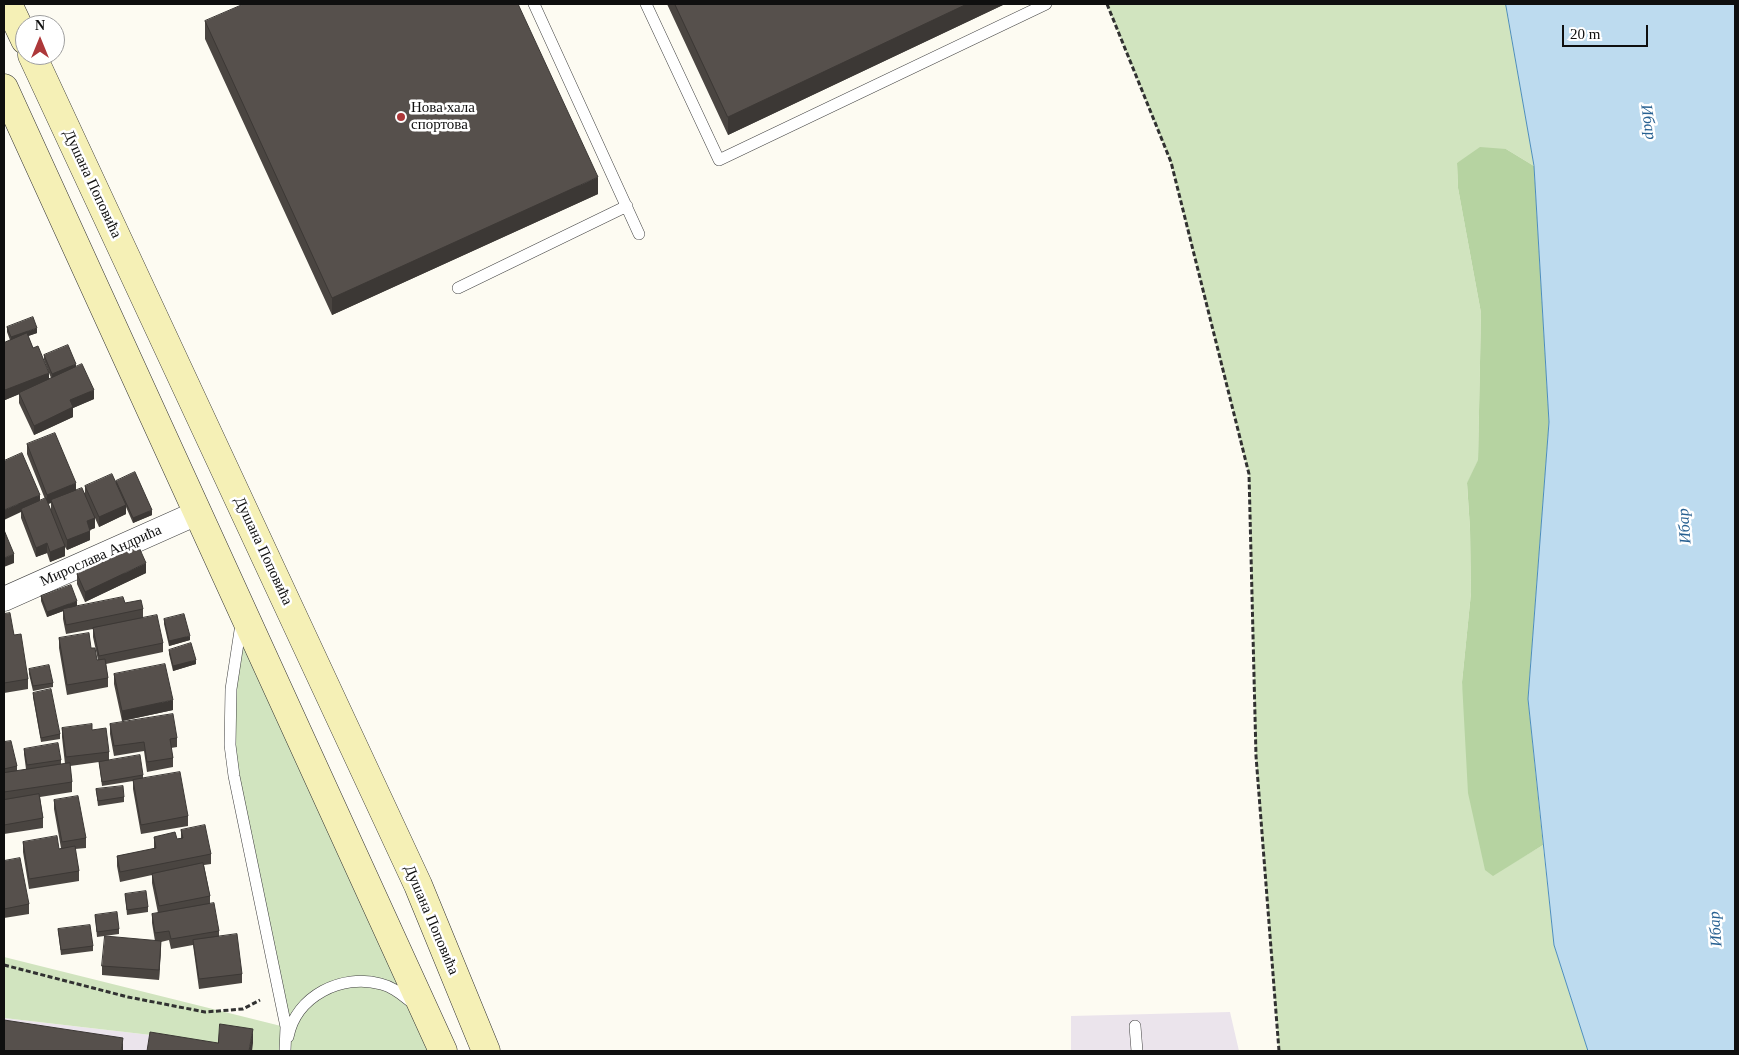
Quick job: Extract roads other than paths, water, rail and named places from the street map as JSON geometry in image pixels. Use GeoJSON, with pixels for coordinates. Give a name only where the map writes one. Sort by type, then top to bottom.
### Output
{"type":"FeatureCollection","features":[{"type":"Feature","properties":{"kind":"main road"},"geometry":{"type":"LineString","coordinates":[[8,4],[15,19]]}},
{"type":"Feature","properties":{"kind":"main road","name":"Душана Поповића"},"geometry":{"type":"LineString","coordinates":[[37,65],[418,885],[486,1051]]}},
{"type":"Feature","properties":{"kind":"main road"},"geometry":{"type":"LineString","coordinates":[[4,88],[443,1051]]}},
{"type":"Feature","properties":{"kind":"street","name":"Мирослава Андрића"},"geometry":{"type":"LineString","coordinates":[[4,599],[197,513]]}},
{"type":"Feature","properties":{"kind":"lane"},"geometry":{"type":"LineString","coordinates":[[534,4],[639,234]]}},
{"type":"Feature","properties":{"kind":"lane"},"geometry":{"type":"LineString","coordinates":[[646,4],[718,160],[1046,4]]}},
{"type":"Feature","properties":{"kind":"lane"},"geometry":{"type":"LineString","coordinates":[[458,288],[626,206]]}},
{"type":"Feature","properties":{"kind":"lane"},"geometry":{"type":"LineString","coordinates":[[243,612],[231,689],[230,745],[234,776],[286,1027],[285,1051]]}},
{"type":"Feature","properties":{"kind":"lane"},"geometry":{"type":"LineString","coordinates":[[285,1051],[289,1030],[303,1007],[320,991],[338,984],[358,982],[381,984],[398,991],[426,1013]]}},
{"type":"Feature","properties":{"kind":"lane"},"geometry":{"type":"LineString","coordinates":[[1135,1026],[1136,1051]]}},
{"type":"Feature","properties":{"kind":"water","name":"Ибар"},"geometry":{"type":"Polygon","coordinates":[[[1506,4],[1735,4],[1735,1051],[1588,1051],[1554,945],[1528,699],[1549,422],[1534,166],[1506,4]]]}},
{"type":"Feature","properties":{"kind":"place","name":"Нова хала спортова"},"geometry":{"type":"Point","coordinates":[401,117]}}]}
